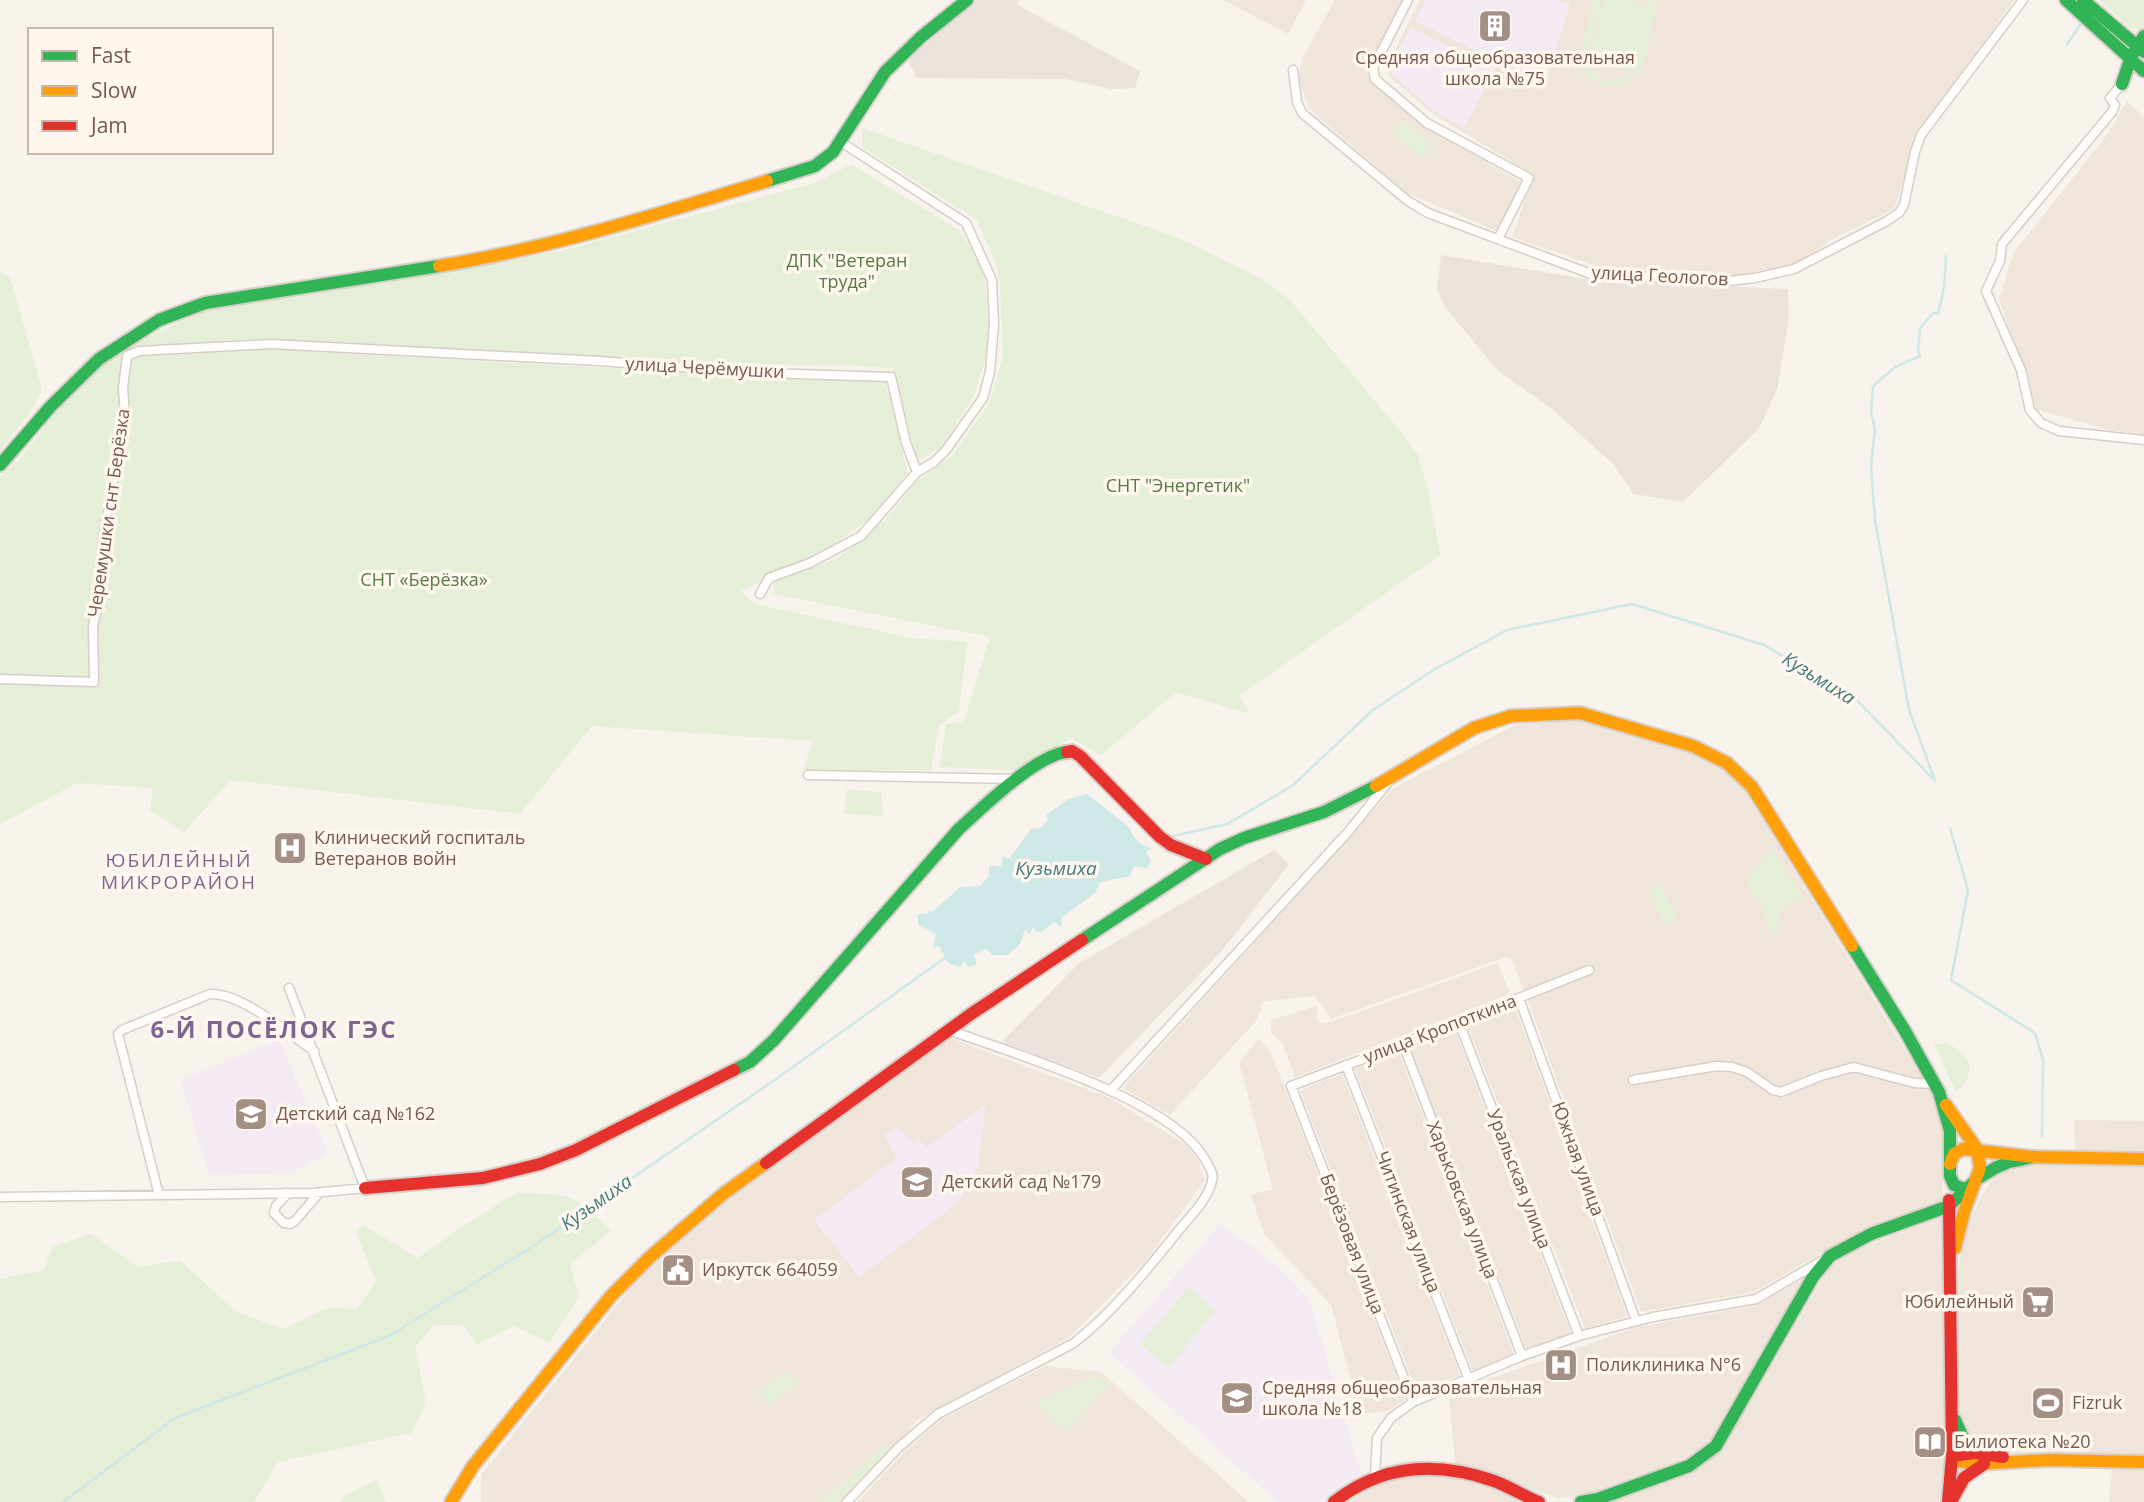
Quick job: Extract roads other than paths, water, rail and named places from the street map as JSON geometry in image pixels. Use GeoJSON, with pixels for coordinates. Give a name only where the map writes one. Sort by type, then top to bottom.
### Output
{"type":"FeatureCollection","features":[{"type":"Feature","properties":{"kind":"main road"},"geometry":{"type":"LineString","coordinates":[[0,465],[60,397],[99,359],[159,320],[205,303],[500,256],[551,244],[815,166],[841,142],[885,72],[921,37],[967,0]]}},
{"type":"Feature","properties":{"kind":"main road"},"geometry":{"type":"LineString","coordinates":[[2066,0],[2087,10],[2140,54],[2122,84]]}},
{"type":"Feature","properties":{"kind":"main road"},"geometry":{"type":"LineString","coordinates":[[451,1502],[473,1466],[611,1296],[650,1257],[723,1194],[948,1030],[1220,849],[1244,838],[1324,812],[1392,778],[1474,728],[1511,716],[1580,713],[1693,746],[1727,762],[1752,787],[1905,1031],[1944,1102],[1966,1134],[1980,1163],[1958,1232],[1950,1290]]}},
{"type":"Feature","properties":{"kind":"main road"},"geometry":{"type":"LineString","coordinates":[[365,1188],[427,1185],[483,1178],[540,1164],[576,1150],[750,1062],[774,1040],[958,830],[1017,779],[1055,754],[1072,751],[1171,845],[1206,859]]}},
{"type":"Feature","properties":{"kind":"main road"},"geometry":{"type":"LineString","coordinates":[[1944,1102],[1950,1131],[1950,1502]]}},
{"type":"Feature","properties":{"kind":"main road"},"geometry":{"type":"LineString","coordinates":[[1966,1134],[1990,1149],[2003,1153]]}},
{"type":"Feature","properties":{"kind":"main road"},"geometry":{"type":"LineString","coordinates":[[2034,1157],[2008,1162],[1964,1189],[1954,1185],[1950,1167],[1955,1154],[1972,1149],[2034,1157],[2144,1159]]}},
{"type":"Feature","properties":{"kind":"main road"},"geometry":{"type":"LineString","coordinates":[[1581,1502],[1596,1500],[1689,1466],[1716,1446],[1814,1277],[1830,1256],[1871,1234],[1950,1206],[1974,1182]]}},
{"type":"Feature","properties":{"kind":"main road"},"geometry":{"type":"LineString","coordinates":[[1952,1407],[1964,1441],[1986,1458]]}},
{"type":"Feature","properties":{"kind":"main road"},"geometry":{"type":"LineString","coordinates":[[1952,1456],[1966,1463],[1986,1458],[2144,1462]]}},
{"type":"Feature","properties":{"kind":"main road"},"geometry":{"type":"LineString","coordinates":[[1950,1502],[1964,1478],[1986,1458]]}},
{"type":"Feature","properties":{"kind":"main road"},"geometry":{"type":"LineString","coordinates":[[1334,1502],[1375,1475],[1423,1469],[1454,1471],[1498,1482],[1528,1499],[1539,1502]]}},
{"type":"Feature","properties":{"kind":"street"},"geometry":{"type":"LineString","coordinates":[[1408,0],[1373,68],[1375,79],[1427,123],[1529,178],[1498,239]]}},
{"type":"Feature","properties":{"kind":"street","name":"улица Геологов"},"geometry":{"type":"LineString","coordinates":[[1293,70],[1297,102],[1302,113],[1403,199],[1428,213],[1591,274],[1729,281],[1794,269],[1899,213],[1904,205],[1921,135],[2023,0]]}},
{"type":"Feature","properties":{"kind":"street"},"geometry":{"type":"LineString","coordinates":[[2122,84],[2110,97],[2115,105],[2112,113],[2001,244],[2000,261],[1986,292],[2021,370],[2030,410],[2042,423],[2059,431],[2144,440]]}},
{"type":"Feature","properties":{"kind":"street"},"geometry":{"type":"LineString","coordinates":[[760,594],[769,578],[810,564],[861,536],[917,472],[946,450],[983,398],[990,372],[995,324],[992,280],[966,223],[841,142]]}},
{"type":"Feature","properties":{"kind":"street","name":"улица Черёмушки"},"geometry":{"type":"LineString","coordinates":[[139,351],[271,344],[599,361],[764,373],[891,377],[906,443],[917,472]]}},
{"type":"Feature","properties":{"kind":"street","name":"Черемушки снт Берёзка"},"geometry":{"type":"LineString","coordinates":[[0,679],[94,682],[93,625],[100,596],[104,533],[125,415],[123,388],[127,356],[139,351]]}},
{"type":"Feature","properties":{"kind":"street"},"geometry":{"type":"LineString","coordinates":[[808,775],[1017,779]]}},
{"type":"Feature","properties":{"kind":"street"},"geometry":{"type":"LineString","coordinates":[[1111,1090],[1348,832],[1392,778]]}},
{"type":"Feature","properties":{"kind":"street","name":"улица Кропоткина"},"geometry":{"type":"LineString","coordinates":[[1291,1086],[1589,970]]}},
{"type":"Feature","properties":{"kind":"street"},"geometry":{"type":"LineString","coordinates":[[0,1197],[288,1194],[365,1188],[289,988]]}},
{"type":"Feature","properties":{"kind":"street"},"geometry":{"type":"LineString","coordinates":[[159,1195],[118,1034],[122,1030],[209,994],[222,993],[314,1051]]}},
{"type":"Feature","properties":{"kind":"street","name":"Южная улица"},"geometry":{"type":"LineString","coordinates":[[1519,998],[1636,1321]]}},
{"type":"Feature","properties":{"kind":"street","name":"Уральская улица"},"geometry":{"type":"LineString","coordinates":[[1459,1022],[1579,1336]]}},
{"type":"Feature","properties":{"kind":"street"},"geometry":{"type":"LineString","coordinates":[[847,1502],[899,1447],[938,1413],[1074,1343],[1093,1328],[1151,1265],[1205,1196],[1212,1181],[1212,1171],[1204,1156],[1190,1139],[1170,1123],[1111,1090],[948,1030]]}},
{"type":"Feature","properties":{"kind":"street","name":"Харьковская улица"},"geometry":{"type":"LineString","coordinates":[[1403,1044],[1522,1356]]}},
{"type":"Feature","properties":{"kind":"street","name":"Читинская улица"},"geometry":{"type":"LineString","coordinates":[[1346,1065],[1469,1380]]}},
{"type":"Feature","properties":{"kind":"street"},"geometry":{"type":"LineString","coordinates":[[1633,1080],[1717,1066],[1732,1067],[1746,1072],[1773,1090],[1782,1092],[1821,1076],[1854,1067],[1914,1083],[1935,1084]]}},
{"type":"Feature","properties":{"kind":"street","name":"Берёзовая улица"},"geometry":{"type":"LineString","coordinates":[[1291,1086],[1413,1402]]}},
{"type":"Feature","properties":{"kind":"street"},"geometry":{"type":"LineString","coordinates":[[288,1194],[276,1206],[274,1213],[284,1223],[290,1224],[319,1193]]}},
{"type":"Feature","properties":{"kind":"street"},"geometry":{"type":"LineString","coordinates":[[1375,1475],[1377,1438],[1391,1418],[1413,1402],[1522,1356],[1579,1336],[1653,1317],[1756,1299],[1830,1256]]}},
{"type":"Feature","properties":{"kind":"water","name":"Кузьмиха"},"geometry":{"type":"Polygon","coordinates":[[[1087,794],[1130,828],[1138,842],[1153,848],[1146,852],[1151,861],[1147,868],[1134,866],[1130,876],[1100,882],[1095,893],[1062,917],[1061,927],[1054,922],[1043,931],[1036,932],[1033,927],[1030,934],[1025,930],[1020,944],[1008,955],[993,955],[986,949],[974,955],[977,964],[969,967],[964,961],[960,967],[948,963],[939,946],[933,948],[936,934],[918,925],[918,914],[932,912],[961,887],[980,886],[989,876],[989,865],[1001,867],[1003,857],[1010,858],[1031,829],[1040,828],[1048,820],[1046,815],[1069,799],[1087,794]]]}},
{"type":"Feature","properties":{"kind":"waterway","name":"Кузьмиха"},"geometry":{"type":"LineString","coordinates":[[2067,44],[2083,21]]}},
{"type":"Feature","properties":{"kind":"waterway","name":"Кузьмиха"},"geometry":{"type":"LineString","coordinates":[[1934,778],[1909,710],[1875,520],[1871,466],[1875,429],[1871,412],[1873,386],[1895,367],[1920,356],[1920,328],[1933,313],[1938,314],[1946,256]]}},
{"type":"Feature","properties":{"kind":"waterway","name":"Кузьмиха"},"geometry":{"type":"LineString","coordinates":[[1173,836],[1227,824],[1292,786],[1373,710],[1435,669],[1507,630],[1632,604],[1764,645],[1856,699],[1935,781]]}},
{"type":"Feature","properties":{"kind":"waterway","name":"Кузьмиха"},"geometry":{"type":"LineString","coordinates":[[1950,828],[1968,890],[1951,980],[2035,1033],[2043,1060],[2042,1137]]}},
{"type":"Feature","properties":{"kind":"waterway","name":"Кузьмиха"},"geometry":{"type":"LineString","coordinates":[[63,1502],[175,1418],[389,1336],[535,1245],[779,1077],[946,957]]}},
{"type":"Feature","properties":{"kind":"place","name":"Средняя общеобразовательная школа №75"},"geometry":{"type":"Point","coordinates":[1495,26]}},
{"type":"Feature","properties":{"kind":"place","name":"Клинический госпиталь Ветеранов войн"},"geometry":{"type":"Point","coordinates":[290,848]}},
{"type":"Feature","properties":{"kind":"place","name":"Детский сад №162"},"geometry":{"type":"Point","coordinates":[251,1114]}},
{"type":"Feature","properties":{"kind":"place","name":"Детский сад №179"},"geometry":{"type":"Point","coordinates":[917,1182]}},
{"type":"Feature","properties":{"kind":"place","name":"Иркутск 664059"},"geometry":{"type":"Point","coordinates":[678,1270]}},
{"type":"Feature","properties":{"kind":"place","name":"Юбилейный"},"geometry":{"type":"Point","coordinates":[2038,1302]}},
{"type":"Feature","properties":{"kind":"place","name":"Поликлиника N°6"},"geometry":{"type":"Point","coordinates":[1561,1365]}},
{"type":"Feature","properties":{"kind":"place","name":"Средняя общеобразовательная школа №18"},"geometry":{"type":"Point","coordinates":[1237,1398]}},
{"type":"Feature","properties":{"kind":"place","name":"Fizruk"},"geometry":{"type":"Point","coordinates":[2048,1403]}},
{"type":"Feature","properties":{"kind":"place","name":"Билиотека №20"},"geometry":{"type":"Point","coordinates":[1930,1442]}},
{"type":"Feature","properties":{"kind":"district","name":"ЮБИЛЕЙНЫЙ МИКРОРАЙОН"},"geometry":{"type":"Point","coordinates":[179,871]}},
{"type":"Feature","properties":{"kind":"district","name":"6-Й ПОСЁЛОК ГЭС"},"geometry":{"type":"Point","coordinates":[274,1030]}},
{"type":"Feature","properties":{"kind":"park label","name":"ДПК \"Ветеран труда\""},"geometry":{"type":"Point","coordinates":[847,271]}},
{"type":"Feature","properties":{"kind":"park label","name":"СНТ \"Энергетик\""},"geometry":{"type":"Point","coordinates":[1178,486]}},
{"type":"Feature","properties":{"kind":"park label","name":"СНТ «Берёзка»"},"geometry":{"type":"Point","coordinates":[424,580]}}]}
